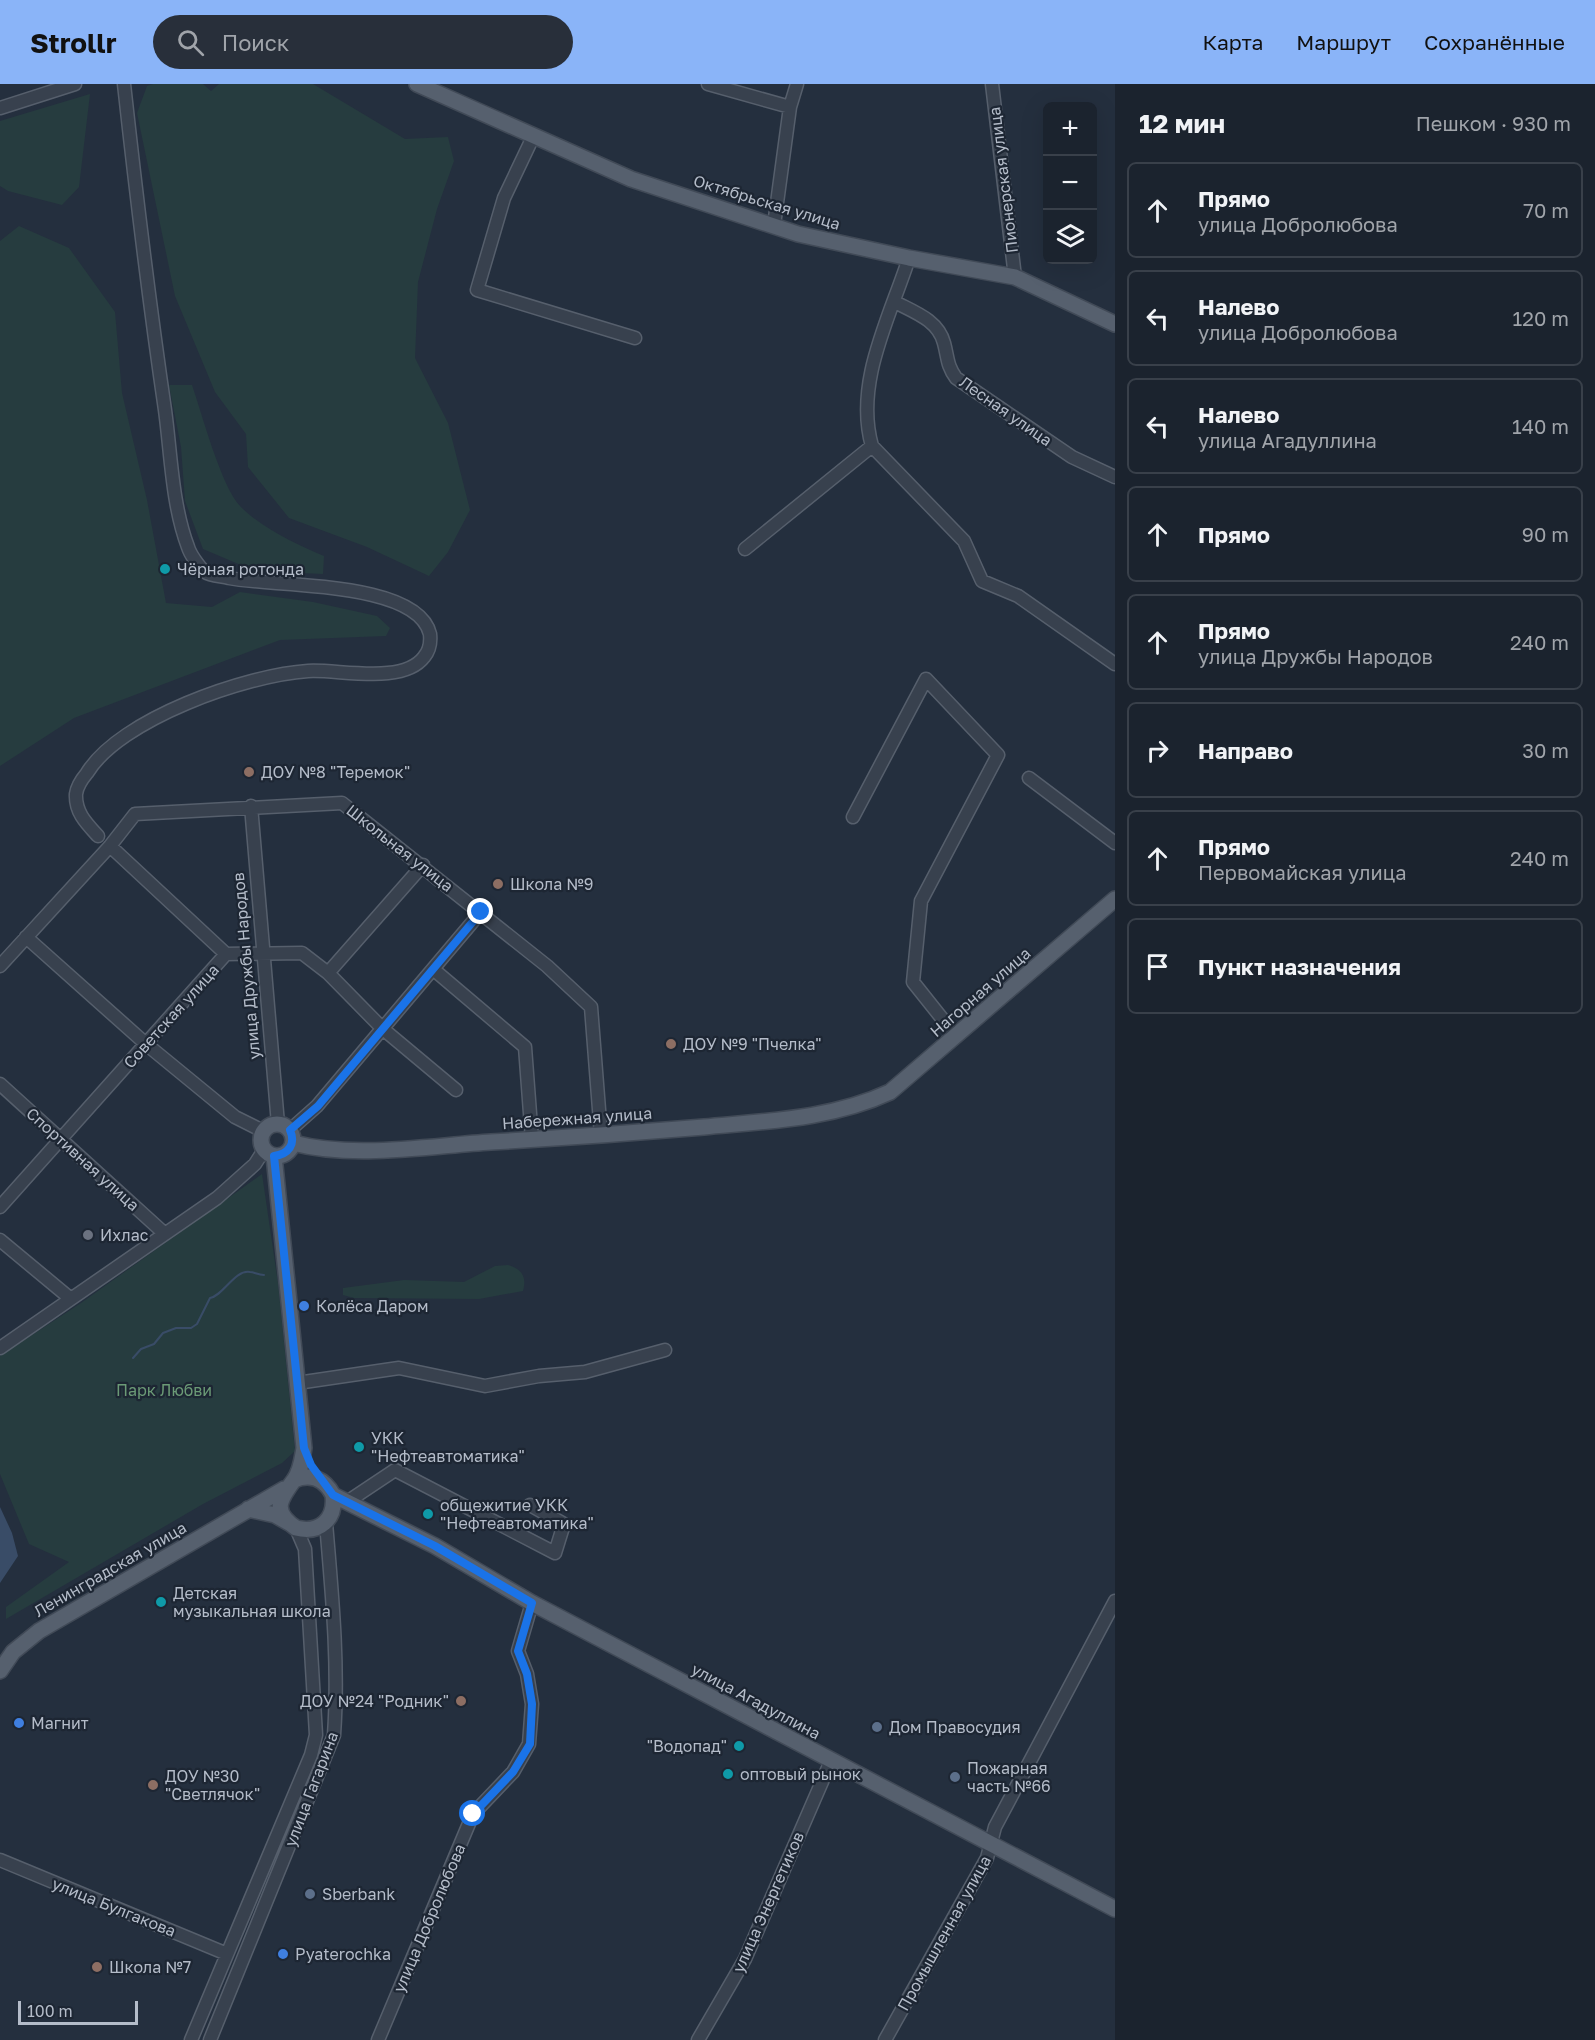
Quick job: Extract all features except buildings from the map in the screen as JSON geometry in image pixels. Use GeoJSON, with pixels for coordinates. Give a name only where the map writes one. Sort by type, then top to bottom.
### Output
{"type":"FeatureCollection","features":[{"type":"Feature","properties":{"kind":"main road","name":"Октябрьская улица"},"geometry":{"type":"LineString","coordinates":[[417,84],[631,179],[798,234],[909,258],[1014,277],[1115,324]]}},
{"type":"Feature","properties":{"kind":"main road","name":"Нагорная улица"},"geometry":{"type":"LineString","coordinates":[[863,1104],[890,1092],[1115,899]]}},
{"type":"Feature","properties":{"kind":"main road","name":"Набережная улица"},"geometry":{"type":"LineString","coordinates":[[287,1132],[333,1151],[532,1140],[763,1122],[837,1112],[863,1104]]}},
{"type":"Feature","properties":{"kind":"main road"},"geometry":{"type":"LineString","coordinates":[[269,1153],[283,1155],[287,1132],[272,1124],[263,1131],[261,1140],[269,1153],[304,1448],[302,1463],[289,1485],[281,1508],[293,1526]]}},
{"type":"Feature","properties":{"kind":"main road"},"geometry":{"type":"LineString","coordinates":[[304,1448],[320,1480],[333,1495],[384,1519]]}},
{"type":"Feature","properties":{"kind":"main road"},"geometry":{"type":"LineString","coordinates":[[289,1485],[311,1477],[320,1480]]}},
{"type":"Feature","properties":{"kind":"main road","name":"Ленинградская улица"},"geometry":{"type":"LineString","coordinates":[[0,1671],[13,1652],[39,1631],[289,1485]]}},
{"type":"Feature","properties":{"kind":"main road"},"geometry":{"type":"LineString","coordinates":[[330,1518],[333,1495]]}},
{"type":"Feature","properties":{"kind":"main road"},"geometry":{"type":"LineString","coordinates":[[248,1509],[275,1515],[293,1526],[317,1529],[330,1518],[355,1512],[384,1519]]}},
{"type":"Feature","properties":{"kind":"main road","name":"улица Агадуллина"},"geometry":{"type":"LineString","coordinates":[[384,1519],[532,1603],[1115,1909]]}},
{"type":"Feature","properties":{"kind":"street"},"geometry":{"type":"LineString","coordinates":[[0,108],[75,84]]}},
{"type":"Feature","properties":{"kind":"street"},"geometry":{"type":"LineString","coordinates":[[98,836],[81,817],[76,796],[78,786],[94,760],[154,718],[186,704],[275,676],[308,671],[379,674],[407,670],[423,659],[431,643],[427,624],[408,608],[377,597],[328,587],[250,582],[207,573],[188,550],[179,510],[144,271],[124,84]]}},
{"type":"Feature","properties":{"kind":"street"},"geometry":{"type":"LineString","coordinates":[[708,84],[790,107]]}},
{"type":"Feature","properties":{"kind":"street"},"geometry":{"type":"LineString","coordinates":[[774,225],[790,107],[797,84]]}},
{"type":"Feature","properties":{"kind":"street","name":"Пионерская улица"},"geometry":{"type":"LineString","coordinates":[[992,84],[1014,277]]}},
{"type":"Feature","properties":{"kind":"street"},"geometry":{"type":"LineString","coordinates":[[533,136],[504,198],[477,290],[635,338]]}},
{"type":"Feature","properties":{"kind":"street"},"geometry":{"type":"LineString","coordinates":[[909,258],[879,344],[867,400],[867,427],[873,446],[964,541],[982,580],[1018,596],[1115,664]]}},
{"type":"Feature","properties":{"kind":"street","name":"Лесная улица"},"geometry":{"type":"LineString","coordinates":[[895,302],[930,321],[938,329],[944,342],[947,364],[956,378],[1072,457],[1115,477]]}},
{"type":"Feature","properties":{"kind":"street"},"geometry":{"type":"LineString","coordinates":[[745,549],[873,446]]}},
{"type":"Feature","properties":{"kind":"street"},"geometry":{"type":"LineString","coordinates":[[854,817],[926,679],[998,755],[921,901],[913,982],[956,1036]]}},
{"type":"Feature","properties":{"kind":"street"},"geometry":{"type":"LineString","coordinates":[[1029,778],[1115,843]]}},
{"type":"Feature","properties":{"kind":"street","name":"Школьная улица"},"geometry":{"type":"LineString","coordinates":[[0,966],[110,846],[135,814],[251,806],[342,803],[481,912],[547,966],[591,1006],[601,1135]]}},
{"type":"Feature","properties":{"kind":"street","name":"улица Дружбы Народов"},"geometry":{"type":"LineString","coordinates":[[251,806],[262,954],[287,1132]]}},
{"type":"Feature","properties":{"kind":"street"},"geometry":{"type":"LineString","coordinates":[[110,846],[226,954]]}},
{"type":"Feature","properties":{"kind":"street"},"geometry":{"type":"LineString","coordinates":[[328,973],[423,865]]}},
{"type":"Feature","properties":{"kind":"street"},"geometry":{"type":"LineString","coordinates":[[287,1132],[318,1106],[481,912]]}},
{"type":"Feature","properties":{"kind":"street"},"geometry":{"type":"LineString","coordinates":[[26,937],[146,1044],[235,1117],[263,1131]]}},
{"type":"Feature","properties":{"kind":"street","name":"Советская улица"},"geometry":{"type":"LineString","coordinates":[[0,1207],[226,954],[302,953],[328,973],[383,1029],[456,1090]]}},
{"type":"Feature","properties":{"kind":"street"},"geometry":{"type":"LineString","coordinates":[[433,969],[525,1047],[532,1140]]}},
{"type":"Feature","properties":{"kind":"street","name":"Спортивная улица"},"geometry":{"type":"LineString","coordinates":[[0,1084],[165,1234]]}},
{"type":"Feature","properties":{"kind":"street"},"geometry":{"type":"LineString","coordinates":[[0,1348],[217,1198],[269,1153]]}},
{"type":"Feature","properties":{"kind":"street"},"geometry":{"type":"LineString","coordinates":[[0,1240],[71,1299]]}},
{"type":"Feature","properties":{"kind":"street"},"geometry":{"type":"LineString","coordinates":[[297,1383],[399,1368],[485,1386],[539,1376],[585,1372],[665,1350]]}},
{"type":"Feature","properties":{"kind":"street"},"geometry":{"type":"LineString","coordinates":[[347,1502],[395,1470],[555,1553],[564,1524],[530,1505]]}},
{"type":"Feature","properties":{"kind":"street","name":"улица Гагарина"},"geometry":{"type":"LineString","coordinates":[[210,2040],[334,1736],[337,1701],[330,1518]]}},
{"type":"Feature","properties":{"kind":"street","name":"улица Гагарина"},"geometry":{"type":"LineString","coordinates":[[191,2040],[310,1755],[316,1735],[305,1550],[293,1526]]}},
{"type":"Feature","properties":{"kind":"street","name":"Промышленная улица"},"geometry":{"type":"LineString","coordinates":[[885,2040],[987,1858],[995,1827],[1115,1601]]}},
{"type":"Feature","properties":{"kind":"street","name":"улица Добролюбова"},"geometry":{"type":"LineString","coordinates":[[378,2040],[473,1814],[513,1772],[530,1744],[532,1704],[527,1674],[518,1651],[532,1603]]}},
{"type":"Feature","properties":{"kind":"street","name":"улица Энергетиков"},"geometry":{"type":"LineString","coordinates":[[698,2040],[745,1959],[831,1761]]}},
{"type":"Feature","properties":{"kind":"street","name":"улица Булгакова"},"geometry":{"type":"LineString","coordinates":[[0,1860],[227,1954]]}},
{"type":"Feature","properties":{"kind":"green space"},"geometry":{"type":"Polygon","coordinates":[[[203,84],[211,91],[219,84],[313,84],[405,139],[448,137],[454,161],[437,209],[418,282],[415,358],[448,423],[470,510],[448,552],[429,576],[367,547],[289,518],[248,467],[246,434],[215,392],[175,296],[137,113],[147,86],[203,84]]]}},
{"type":"Feature","properties":{"kind":"green space"},"geometry":{"type":"Polygon","coordinates":[[[90,94],[79,187],[62,205],[8,191],[0,186],[0,121],[90,94]]]}},
{"type":"Feature","properties":{"kind":"green space"},"geometry":{"type":"Polygon","coordinates":[[[19,226],[69,248],[115,312],[122,393],[147,500],[166,603],[212,607],[240,592],[313,602],[377,616],[390,628],[386,636],[280,640],[74,718],[0,766],[0,241],[19,226]]]}},
{"type":"Feature","properties":{"kind":"green space"},"geometry":{"type":"Polygon","coordinates":[[[169,385],[192,385],[219,467],[240,506],[268,528],[324,556],[323,574],[255,571],[203,549],[185,501],[181,447],[169,385]]]}},
{"type":"Feature","properties":{"kind":"green space","name":"Парк Любви"},"geometry":{"type":"Polygon","coordinates":[[[262,1174],[278,1283],[295,1451],[282,1463],[203,1504],[6,1619],[6,1607],[69,1562],[29,1544],[0,1474],[0,1356],[81,1303],[262,1174]]]}},
{"type":"Feature","properties":{"kind":"green space"},"geometry":{"type":"Polygon","coordinates":[[[508,1265],[522,1274],[523,1291],[479,1299],[354,1298],[343,1295],[343,1288],[404,1280],[464,1282],[495,1266],[508,1265]]]}},
{"type":"Feature","properties":{"kind":"water"},"geometry":{"type":"Polygon","coordinates":[[[0,1507],[12,1533],[18,1556],[0,1583],[0,1507]]]}},
{"type":"Feature","properties":{"kind":"waterway"},"geometry":{"type":"LineString","coordinates":[[133,1358],[141,1349],[154,1344],[163,1333],[176,1328],[191,1328],[197,1324],[210,1298],[220,1293],[234,1278],[245,1272],[264,1275]]}},
{"type":"Feature","properties":{"kind":"place","name":"Чёрная ротонда"},"geometry":{"type":"Point","coordinates":[165,569]}},
{"type":"Feature","properties":{"kind":"place","name":"ДОУ №8 \"Теремок\""},"geometry":{"type":"Point","coordinates":[249,772]}},
{"type":"Feature","properties":{"kind":"place","name":"Школа №9"},"geometry":{"type":"Point","coordinates":[498,884]}},
{"type":"Feature","properties":{"kind":"place","name":"ДОУ №9 \"Пчелка\""},"geometry":{"type":"Point","coordinates":[671,1044]}},
{"type":"Feature","properties":{"kind":"place","name":"Ихлас"},"geometry":{"type":"Point","coordinates":[88,1235]}},
{"type":"Feature","properties":{"kind":"place","name":"Колёса Даром"},"geometry":{"type":"Point","coordinates":[304,1306]}},
{"type":"Feature","properties":{"kind":"place","name":"УКК \"Нефтеавтоматика\""},"geometry":{"type":"Point","coordinates":[359,1447]}},
{"type":"Feature","properties":{"kind":"place","name":"общежитие УКК \"Нефтеавтоматика\""},"geometry":{"type":"Point","coordinates":[428,1514]}},
{"type":"Feature","properties":{"kind":"place","name":"Детская музыкальная школа"},"geometry":{"type":"Point","coordinates":[161,1602]}},
{"type":"Feature","properties":{"kind":"place","name":"ДОУ №24 \"Родник\""},"geometry":{"type":"Point","coordinates":[461,1701]}},
{"type":"Feature","properties":{"kind":"place","name":"Магнит"},"geometry":{"type":"Point","coordinates":[19,1723]}},
{"type":"Feature","properties":{"kind":"place","name":"Дом Правосудия"},"geometry":{"type":"Point","coordinates":[877,1727]}},
{"type":"Feature","properties":{"kind":"place","name":"\"Водопад\""},"geometry":{"type":"Point","coordinates":[739,1746]}},
{"type":"Feature","properties":{"kind":"place","name":"оптовый рынок"},"geometry":{"type":"Point","coordinates":[728,1774]}},
{"type":"Feature","properties":{"kind":"place","name":"Пожарная часть №66"},"geometry":{"type":"Point","coordinates":[955,1777]}},
{"type":"Feature","properties":{"kind":"place","name":"ДОУ №30 \"Светлячок\""},"geometry":{"type":"Point","coordinates":[153,1785]}},
{"type":"Feature","properties":{"kind":"place","name":"Sberbank"},"geometry":{"type":"Point","coordinates":[310,1894]}},
{"type":"Feature","properties":{"kind":"place","name":"Pyaterochka"},"geometry":{"type":"Point","coordinates":[283,1954]}},
{"type":"Feature","properties":{"kind":"place","name":"Школа №7"},"geometry":{"type":"Point","coordinates":[97,1967]}},
{"type":"Feature","properties":{"kind":"route"},"geometry":{"type":"LineString","coordinates":[[473,1814],[513,1772],[530,1744],[532,1704],[527,1674],[518,1651],[532,1603],[435,1546],[333,1495],[311,1465],[304,1448],[274,1156],[283,1155],[290,1149],[292,1143],[290,1130],[318,1106],[481,912]]}}]}
